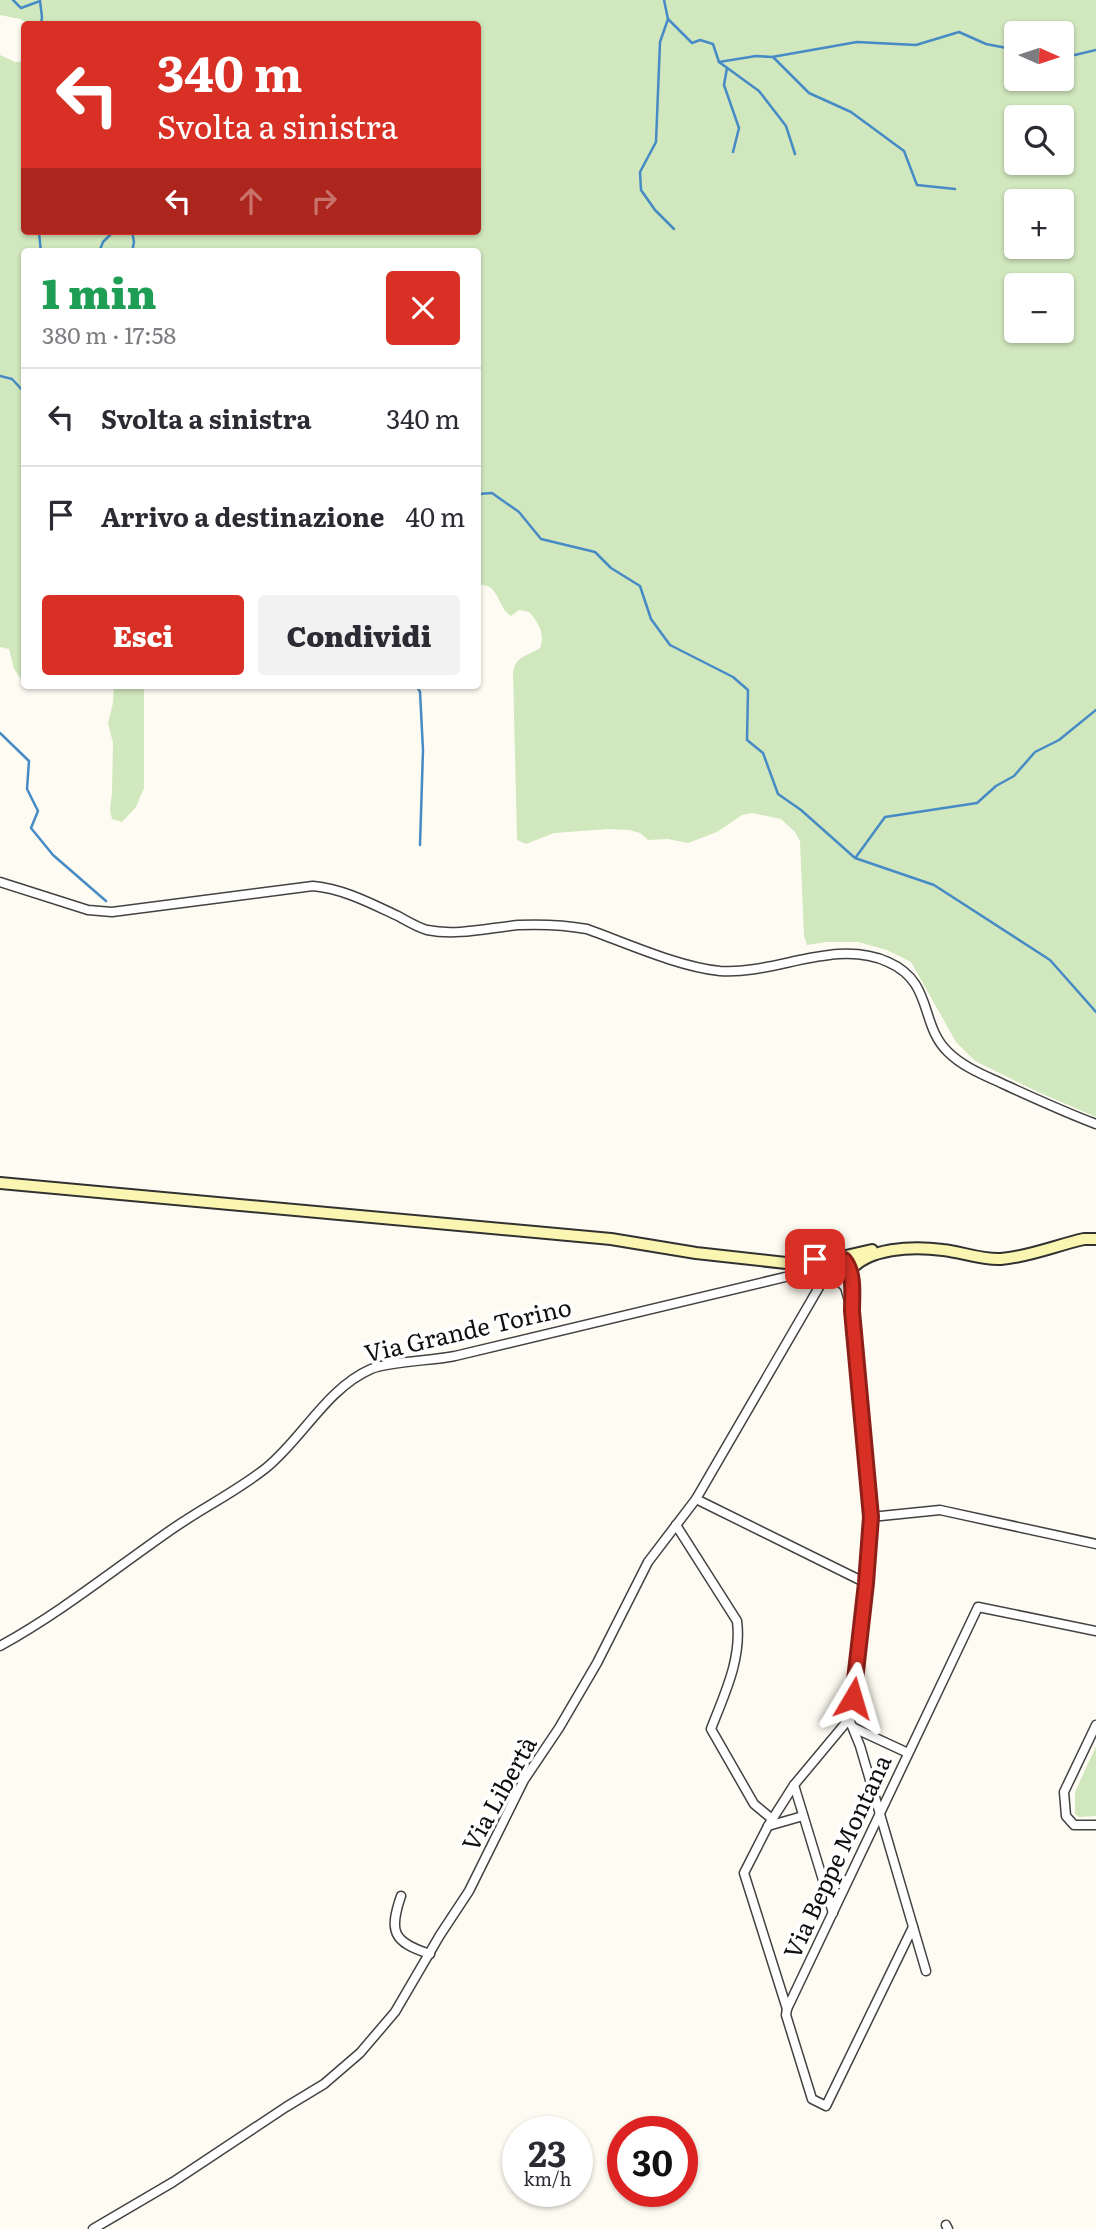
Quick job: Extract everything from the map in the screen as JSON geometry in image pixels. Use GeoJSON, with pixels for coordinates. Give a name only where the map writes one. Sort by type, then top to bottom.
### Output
{"type":"FeatureCollection","features":[{"type":"Feature","properties":{"kind":"main road"},"geometry":{"type":"LineString","coordinates":[[0,1183],[611,1239],[696,1253],[815,1266],[844,1278],[849,1269],[868,1256],[899,1250]]}},
{"type":"Feature","properties":{"kind":"main road"},"geometry":{"type":"LineString","coordinates":[[832,1275],[830,1263],[836,1259],[874,1250],[920,1248],[1003,1259],[1084,1239],[1096,1239]]}},
{"type":"Feature","properties":{"kind":"main road"},"geometry":{"type":"LineString","coordinates":[[765,1261],[836,1259],[844,1260],[849,1269]]}},
{"type":"Feature","properties":{"kind":"street"},"geometry":{"type":"LineString","coordinates":[[0,882],[88,909],[112,912],[313,886],[330,888],[349,893],[425,930],[486,930],[517,925],[575,927],[720,971],[845,954],[873,956],[905,971],[916,982],[946,1051],[966,1067],[1096,1124]]}},
{"type":"Feature","properties":{"kind":"street"},"geometry":{"type":"LineString","coordinates":[[780,1277],[788,1270],[787,1264]]}},
{"type":"Feature","properties":{"kind":"street","name":"Via Grande Torino"},"geometry":{"type":"LineString","coordinates":[[0,1646],[68,1605],[170,1530],[248,1482],[279,1457],[342,1387],[374,1368],[443,1359],[806,1272],[815,1266]]}},
{"type":"Feature","properties":{"kind":"street"},"geometry":{"type":"LineString","coordinates":[[849,1269],[871,1517],[866,1583],[849,1719],[794,1785],[770,1822],[744,1873],[787,2008],[786,2015],[812,2099],[826,2106],[913,1927]]}},
{"type":"Feature","properties":{"kind":"street"},"geometry":{"type":"LineString","coordinates":[[832,1275],[845,1287],[852,1311]]}},
{"type":"Feature","properties":{"kind":"street","name":"Via Libertà"},"geometry":{"type":"LineString","coordinates":[[93,2229],[173,2182],[324,2084],[374,2038],[394,2012],[469,1891],[524,1780],[559,1728],[590,1674],[648,1562],[696,1499],[822,1282],[832,1275]]}},
{"type":"Feature","properties":{"kind":"street"},"geometry":{"type":"LineString","coordinates":[[696,1499],[866,1583]]}},
{"type":"Feature","properties":{"kind":"street"},"geometry":{"type":"LineString","coordinates":[[871,1517],[940,1510],[1096,1544]]}},
{"type":"Feature","properties":{"kind":"street"},"geometry":{"type":"LineString","coordinates":[[676,1525],[737,1621],[739,1635],[735,1664],[711,1729],[754,1804],[770,1822]]}},
{"type":"Feature","properties":{"kind":"street","name":"Via Beppe Montana"},"geometry":{"type":"LineString","coordinates":[[787,2008],[978,1607],[1096,1631]]}},
{"type":"Feature","properties":{"kind":"street"},"geometry":{"type":"LineString","coordinates":[[849,1719],[854,1728],[926,1971]]}},
{"type":"Feature","properties":{"kind":"street"},"geometry":{"type":"LineString","coordinates":[[1096,1725],[1064,1792],[1066,1816],[1074,1825],[1096,1825]]}},
{"type":"Feature","properties":{"kind":"street"},"geometry":{"type":"LineString","coordinates":[[854,1728],[908,1753]]}},
{"type":"Feature","properties":{"kind":"street"},"geometry":{"type":"LineString","coordinates":[[794,1785],[833,1913]]}},
{"type":"Feature","properties":{"kind":"street"},"geometry":{"type":"LineString","coordinates":[[770,1822],[803,1816]]}},
{"type":"Feature","properties":{"kind":"street"},"geometry":{"type":"LineString","coordinates":[[401,1896],[393,1921],[395,1933],[411,1947],[430,1954]]}},
{"type":"Feature","properties":{"kind":"green space"},"geometry":{"type":"Polygon","coordinates":[[[0,0],[1096,0],[1096,1117],[975,1061],[956,1042],[911,962],[887,950],[858,942],[807,945],[804,936],[800,841],[781,819],[752,813],[742,815],[717,832],[688,843],[668,839],[648,840],[640,833],[609,829],[554,833],[526,844],[517,840],[513,672],[519,659],[540,648],[542,638],[538,625],[529,612],[519,610],[511,616],[494,591],[481,585],[481,248],[21,248],[21,679],[14,669],[9,649],[0,647],[0,55],[15,62],[21,61],[21,235],[481,235],[481,21],[24,21],[0,15],[0,0]]]}},
{"type":"Feature","properties":{"kind":"green space"},"geometry":{"type":"Polygon","coordinates":[[[114,689],[144,689],[144,788],[136,807],[122,822],[112,819],[110,810],[113,743],[108,723],[114,689]]]}},
{"type":"Feature","properties":{"kind":"green space"},"geometry":{"type":"Polygon","coordinates":[[[1096,1746],[1096,1816],[1079,1817],[1075,1814],[1075,1792],[1096,1746]]]}},
{"type":"Feature","properties":{"kind":"waterway"},"geometry":{"type":"LineString","coordinates":[[13,0],[21,8],[40,1],[41,21]]}},
{"type":"Feature","properties":{"kind":"waterway"},"geometry":{"type":"LineString","coordinates":[[664,0],[668,19],[692,43],[700,40],[713,44],[719,62],[759,91],[786,126],[795,154]]}},
{"type":"Feature","properties":{"kind":"waterway"},"geometry":{"type":"LineString","coordinates":[[668,19],[660,42],[656,142],[640,172],[641,190],[655,210],[674,229]]}},
{"type":"Feature","properties":{"kind":"waterway"},"geometry":{"type":"LineString","coordinates":[[719,62],[756,56],[772,57],[857,42],[916,45],[959,32],[986,44],[1004,47]]}},
{"type":"Feature","properties":{"kind":"waterway"},"geometry":{"type":"LineString","coordinates":[[1074,55],[1096,50]]}},
{"type":"Feature","properties":{"kind":"waterway"},"geometry":{"type":"LineString","coordinates":[[773,57],[809,93],[851,112],[904,151],[917,185],[955,189]]}},
{"type":"Feature","properties":{"kind":"waterway"},"geometry":{"type":"LineString","coordinates":[[727,68],[724,85],[739,128],[733,152]]}},
{"type":"Feature","properties":{"kind":"waterway"},"geometry":{"type":"LineString","coordinates":[[39,235],[41,248]]}},
{"type":"Feature","properties":{"kind":"waterway"},"geometry":{"type":"LineString","coordinates":[[101,248],[110,235]]}},
{"type":"Feature","properties":{"kind":"waterway"},"geometry":{"type":"LineString","coordinates":[[133,235],[133,248]]}},
{"type":"Feature","properties":{"kind":"waterway"},"geometry":{"type":"LineString","coordinates":[[0,376],[12,379],[21,389]]}},
{"type":"Feature","properties":{"kind":"waterway"},"geometry":{"type":"LineString","coordinates":[[481,494],[492,493],[519,512],[541,539],[595,552],[611,568],[640,586],[651,619],[670,645],[733,677],[748,690],[747,740],[763,753],[778,794],[801,810],[855,858],[934,885],[1050,960],[1096,1012]]}},
{"type":"Feature","properties":{"kind":"waterway"},"geometry":{"type":"LineString","coordinates":[[418,689],[423,750],[420,845]]}},
{"type":"Feature","properties":{"kind":"waterway"},"geometry":{"type":"LineString","coordinates":[[856,857],[885,817],[977,803],[996,786],[1014,776],[1035,752],[1059,740],[1096,710]]}},
{"type":"Feature","properties":{"kind":"waterway"},"geometry":{"type":"LineString","coordinates":[[0,733],[29,761],[27,789],[38,811],[31,828],[53,855],[106,901]]}},
{"type":"Feature","properties":{"kind":"route"},"geometry":{"type":"LineString","coordinates":[[815,1259],[844,1260],[851,1277],[871,1517],[853,1698]]}}]}
